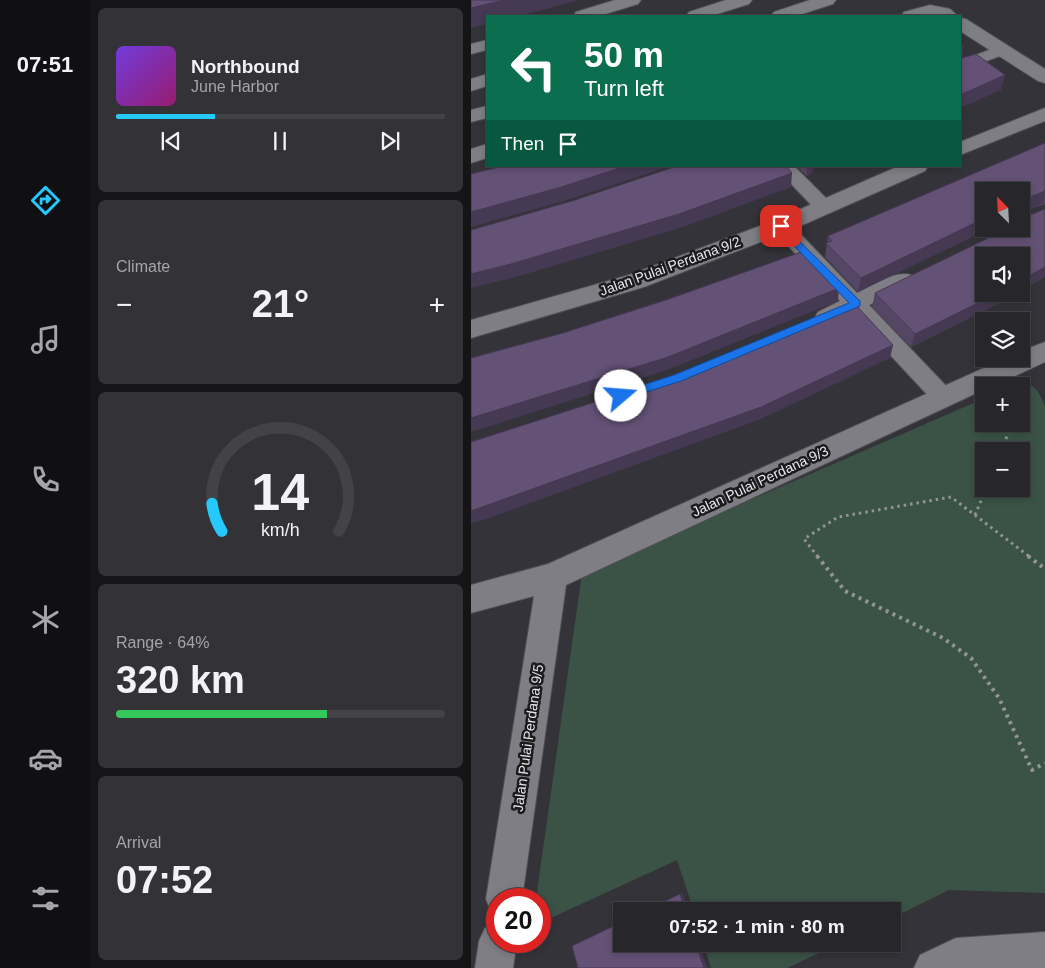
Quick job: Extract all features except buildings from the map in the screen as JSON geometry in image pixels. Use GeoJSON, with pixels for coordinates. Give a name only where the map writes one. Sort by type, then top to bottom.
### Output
{"type":"FeatureCollection","features":[{"type":"Feature","properties":{"kind":"street"},"geometry":{"type":"LineString","coordinates":[[584,15],[632,0]]}},
{"type":"Feature","properties":{"kind":"street"},"geometry":{"type":"LineString","coordinates":[[698,15],[743,0]]}},
{"type":"Feature","properties":{"kind":"street"},"geometry":{"type":"LineString","coordinates":[[783,15],[827,0]]}},
{"type":"Feature","properties":{"kind":"street"},"geometry":{"type":"LineString","coordinates":[[913,15],[931,9],[947,15]]}},
{"type":"Feature","properties":{"kind":"street"},"geometry":{"type":"LineString","coordinates":[[961,24],[1045,77]]}},
{"type":"Feature","properties":{"kind":"street"},"geometry":{"type":"LineString","coordinates":[[471,49],[486,45]]}},
{"type":"Feature","properties":{"kind":"street"},"geometry":{"type":"LineString","coordinates":[[471,85],[486,80]]}},
{"type":"Feature","properties":{"kind":"street"},"geometry":{"type":"LineString","coordinates":[[471,116],[486,112]]}},
{"type":"Feature","properties":{"kind":"street"},"geometry":{"type":"LineString","coordinates":[[961,149],[1045,114]]}},
{"type":"Feature","properties":{"kind":"street"},"geometry":{"type":"LineString","coordinates":[[471,156],[486,151]]}},
{"type":"Feature","properties":{"kind":"street","name":"Jalan Pulai Perdana 9/2"},"geometry":{"type":"LineString","coordinates":[[471,329],[636,281],[781,226],[916,167]]}},
{"type":"Feature","properties":{"kind":"street","name":"Jalan Pulai Perdana 9/3"},"geometry":{"type":"LineString","coordinates":[[471,599],[552,577],[1045,351]]}},
{"type":"Feature","properties":{"kind":"street","name":"Jalan Pulai Perdana 9/5"},"geometry":{"type":"LineString","coordinates":[[506,888],[552,577]]}},
{"type":"Feature","properties":{"kind":"street"},"geometry":{"type":"LineString","coordinates":[[933,968],[956,957],[1045,951]]}},
{"type":"Feature","properties":{"kind":"street"},"geometry":{"type":"LineString","coordinates":[[494,968],[496,953]]}},
{"type":"Feature","properties":{"kind":"lane"},"geometry":{"type":"LineString","coordinates":[[961,66],[1002,50]]}},
{"type":"Feature","properties":{"kind":"lane"},"geometry":{"type":"LineString","coordinates":[[784,167],[823,206]]}},
{"type":"Feature","properties":{"kind":"lane"},"geometry":{"type":"LineString","coordinates":[[781,226],[943,397]]}},
{"type":"Feature","properties":{"kind":"lane"},"geometry":{"type":"LineString","coordinates":[[803,326],[856,304],[919,273]]}},
{"type":"Feature","properties":{"kind":"path"},"geometry":{"type":"LineString","coordinates":[[1045,569],[951,497],[838,517],[804,539],[845,592],[943,638],[971,658],[999,698],[1032,770],[1045,763]]}},
{"type":"Feature","properties":{"kind":"path"},"geometry":{"type":"LineString","coordinates":[[975,515],[983,497]]}},
{"type":"Feature","properties":{"kind":"green space"},"geometry":{"type":"Polygon","coordinates":[[[1030,385],[1033,387],[1039,393],[1045,406],[1045,893],[949,890],[901,914],[901,902],[691,902],[677,860],[551,918],[551,888],[538,888],[582,573],[975,402],[975,432],[1030,432],[1030,385]]]}},
{"type":"Feature","properties":{"kind":"green space"},"geometry":{"type":"Polygon","coordinates":[[[706,952],[821,952],[787,968],[711,968],[706,952]]]}},
{"type":"Feature","properties":{"kind":"route"},"geometry":{"type":"LineString","coordinates":[[621,396],[678,378],[856,304],[781,226]]}}]}
